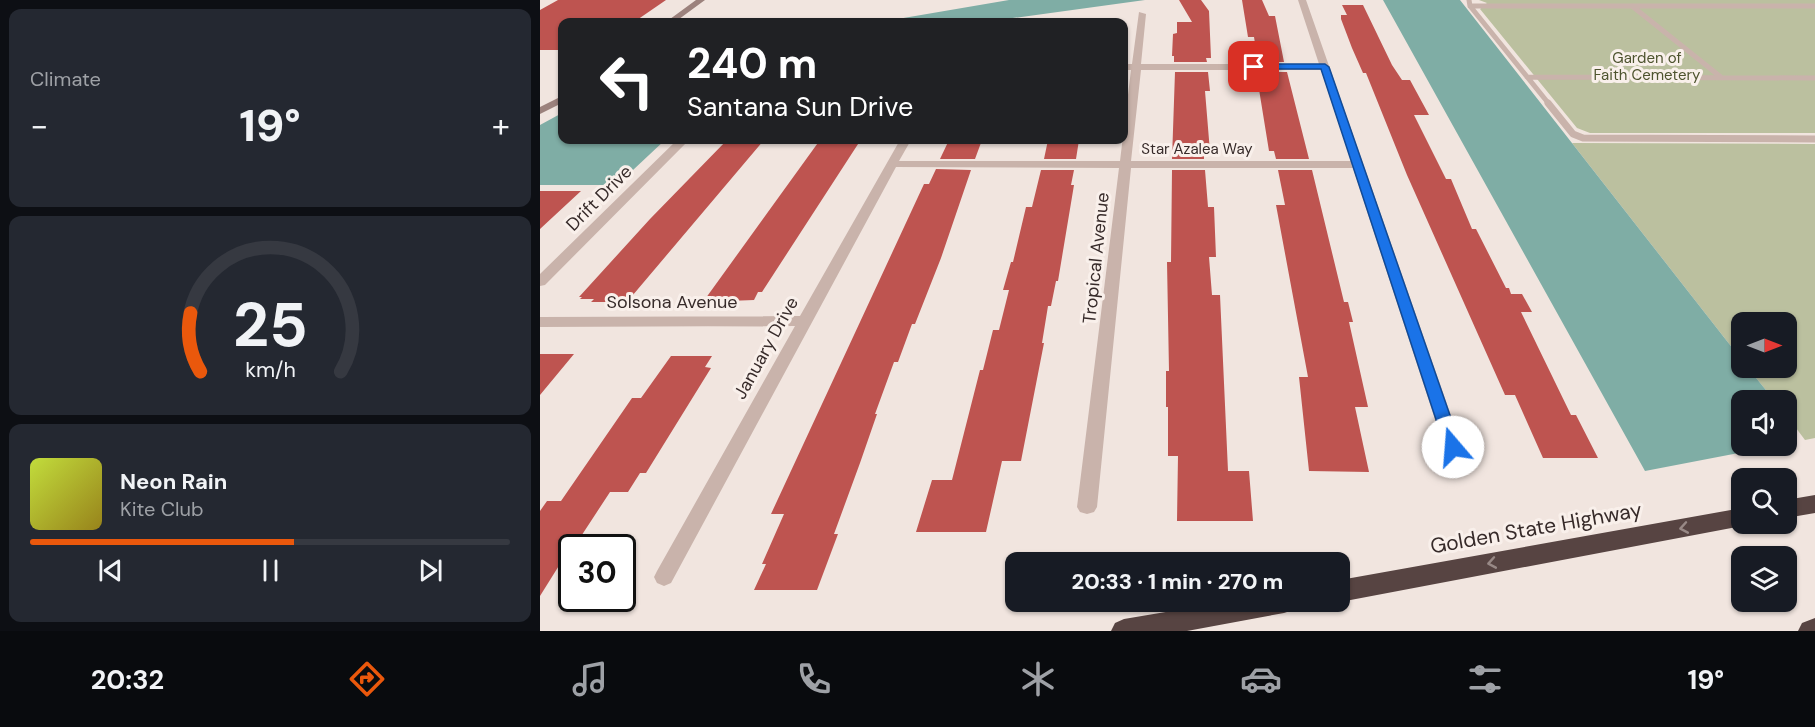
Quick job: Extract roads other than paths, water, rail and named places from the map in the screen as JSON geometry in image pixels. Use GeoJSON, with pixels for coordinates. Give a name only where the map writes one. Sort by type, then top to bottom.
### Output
{"type":"FeatureCollection","features":[{"type":"Feature","properties":{"kind":"highway"},"geometry":{"type":"LineString","coordinates":[[1797,507],[1813,504]]}},
{"type":"Feature","properties":{"kind":"highway","name":"Golden State Highway"},"geometry":{"type":"LineString","coordinates":[[1350,589],[1731,519]]}},
{"type":"Feature","properties":{"kind":"highway"},"geometry":{"type":"LineString","coordinates":[[1124,631],[1229,612]]}},
{"type":"Feature","properties":{"kind":"street"},"geometry":{"type":"LineString","coordinates":[[676,18],[701,0]]}},
{"type":"Feature","properties":{"kind":"street"},"geometry":{"type":"LineString","coordinates":[[1302,0],[1453,447]]}},
{"type":"Feature","properties":{"kind":"street","name":"Tropical Avenue"},"geometry":{"type":"LineString","coordinates":[[1128,99],[1130,67],[1142,14]]}},
{"type":"Feature","properties":{"kind":"street"},"geometry":{"type":"LineString","coordinates":[[1130,67],[1325,67]]}},
{"type":"Feature","properties":{"kind":"street"},"geometry":{"type":"LineString","coordinates":[[540,111],[558,101]]}},
{"type":"Feature","properties":{"kind":"street","name":"Drift Drive"},"geometry":{"type":"LineString","coordinates":[[540,282],[679,144]]}},
{"type":"Feature","properties":{"kind":"street","name":"January Drive"},"geometry":{"type":"LineString","coordinates":[[664,577],[803,321],[903,144]]}},
{"type":"Feature","properties":{"kind":"street","name":"Tropical Avenue"},"geometry":{"type":"LineString","coordinates":[[1087,507],[1125,144]]}},
{"type":"Feature","properties":{"kind":"street","name":"Star Azalea Way"},"geometry":{"type":"LineString","coordinates":[[891,164],[1359,165]]}},
{"type":"Feature","properties":{"kind":"street","name":"Solsona Avenue"},"geometry":{"type":"LineString","coordinates":[[540,322],[803,321]]}},
{"type":"Feature","properties":{"kind":"lane"},"geometry":{"type":"LineString","coordinates":[[1469,3],[1815,6]]}},
{"type":"Feature","properties":{"kind":"lane"},"geometry":{"type":"LineString","coordinates":[[1469,3],[1573,134],[1583,138],[1815,139]]}},
{"type":"Feature","properties":{"kind":"lane"},"geometry":{"type":"LineString","coordinates":[[1632,6],[1722,78]]}},
{"type":"Feature","properties":{"kind":"lane"},"geometry":{"type":"LineString","coordinates":[[1527,77],[1815,78]]}},
{"type":"Feature","properties":{"kind":"water"},"geometry":{"type":"Polygon","coordinates":[[[1009,0],[1145,0],[1013,18],[903,18],[1009,0]]]}},
{"type":"Feature","properties":{"kind":"water"},"geometry":{"type":"Polygon","coordinates":[[[1383,0],[1460,0],[1731,346],[1731,378],[1756,378],[1766,390],[1731,390],[1731,454],[1645,471],[1383,0]]]}},
{"type":"Feature","properties":{"kind":"water"},"geometry":{"type":"Polygon","coordinates":[[[558,115],[558,144],[661,144],[617,185],[540,185],[540,125],[558,115]]]}},
{"type":"Feature","properties":{"kind":"park label","name":"Garden of Faith Cemetery"},"geometry":{"type":"Point","coordinates":[1647,66]}}]}
